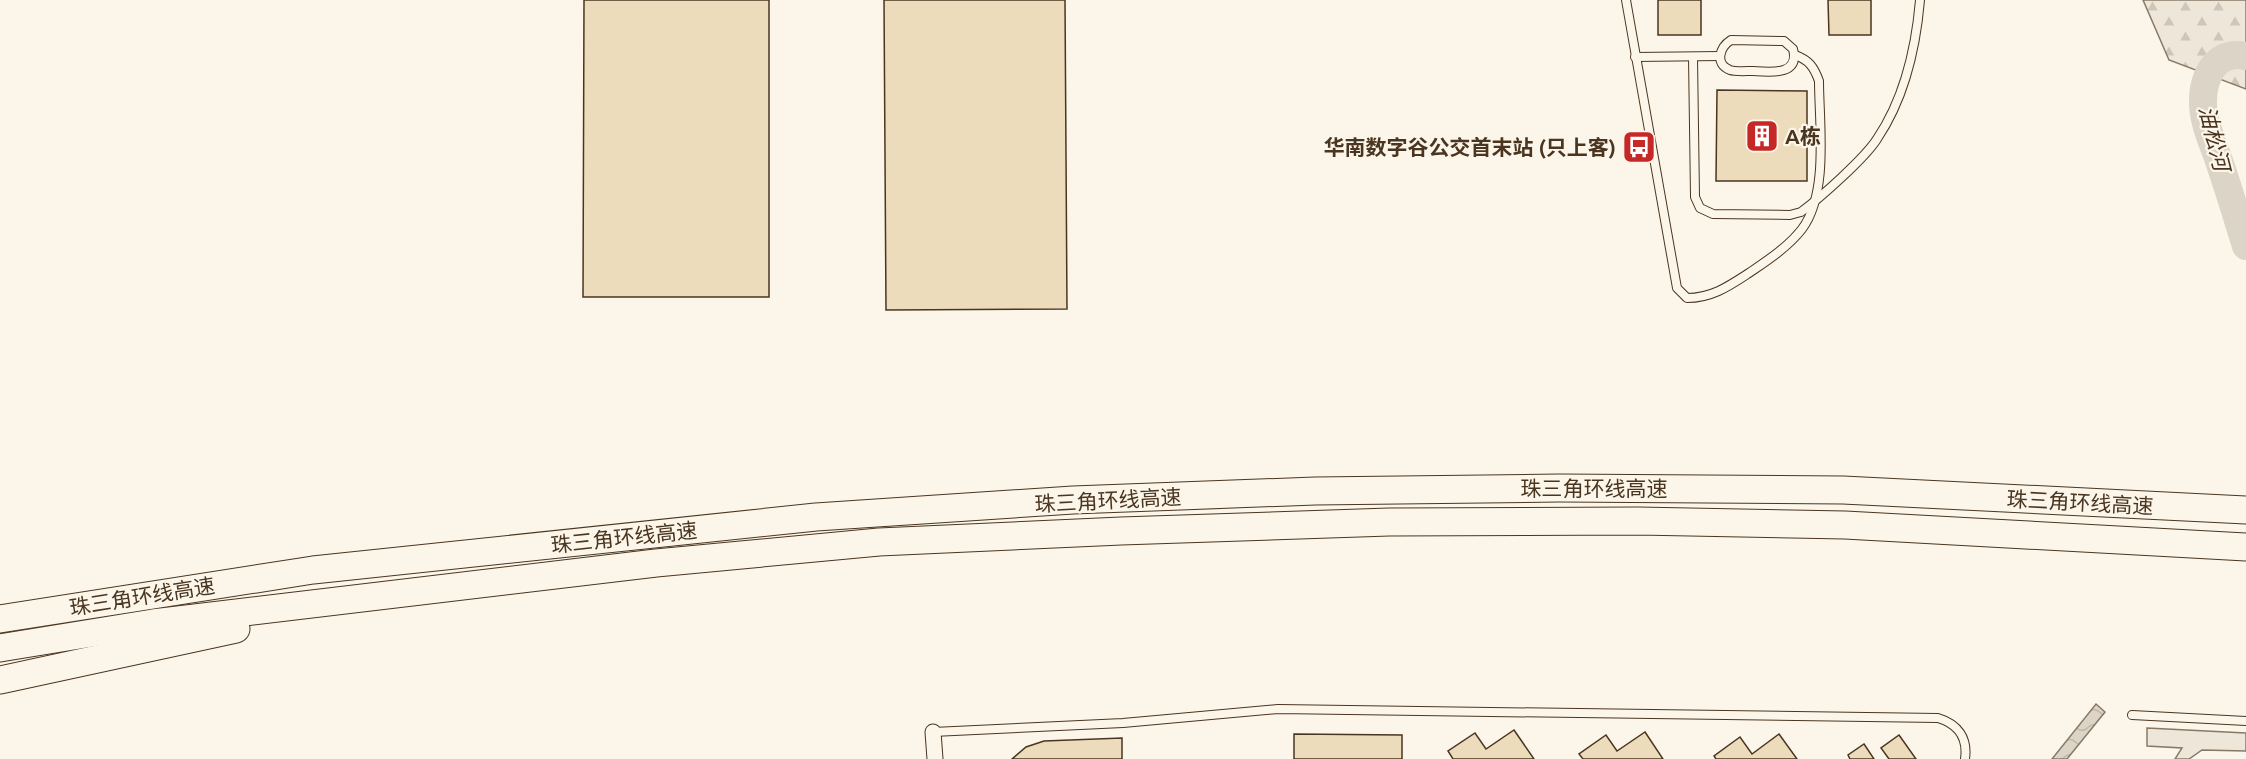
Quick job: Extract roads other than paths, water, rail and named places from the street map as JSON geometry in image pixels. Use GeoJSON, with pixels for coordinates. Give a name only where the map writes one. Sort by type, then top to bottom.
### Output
{"type":"FeatureCollection","features":[{"type":"Feature","properties":{"kind":"highway","name":"珠三角环线高速"},"geometry":{"type":"LineString","coordinates":[[0,619],[313,570],[816,517],[1073,500],[1315,491],[1559,488],[1843,490],[2234,509]]}},
{"type":"Feature","properties":{"kind":"highway","name":"珠三角环线高速"},"geometry":{"type":"LineString","coordinates":[[0,648],[153,623],[656,562],[879,542],[1389,522],[1638,521],[1845,525],[2246,547]]}},
{"type":"Feature","properties":{"kind":"highway"},"geometry":{"type":"LineString","coordinates":[[0,603],[313,570]]}},
{"type":"Feature","properties":{"kind":"highway"},"geometry":{"type":"LineString","coordinates":[[0,680],[403,593]]}},
{"type":"Feature","properties":{"kind":"street"},"geometry":{"type":"LineString","coordinates":[[933,732],[935,759]]}},
{"type":"Feature","properties":{"kind":"lane"},"geometry":{"type":"LineString","coordinates":[[1626,0],[1677,288],[1687,298],[1703,298],[1722,290],[1792,241],[1804,227],[1814,202],[1820,170],[1819,81],[1815,68],[1806,59],[1795,55]]}},
{"type":"Feature","properties":{"kind":"lane"},"geometry":{"type":"LineString","coordinates":[[1693,57],[1695,197],[1700,208],[1713,214],[1790,215],[1801,212],[1814,202],[1876,141],[1887,122],[1910,62],[1920,0]]}},
{"type":"Feature","properties":{"kind":"lane"},"geometry":{"type":"LineString","coordinates":[[1738,39],[1785,41],[1790,44],[1795,55],[1790,68],[1778,72],[1731,70],[1721,62],[1720,56],[1725,44],[1738,39]]}},
{"type":"Feature","properties":{"kind":"lane"},"geometry":{"type":"LineString","coordinates":[[1635,57],[1720,56]]}},
{"type":"Feature","properties":{"kind":"lane"},"geometry":{"type":"LineString","coordinates":[[933,732],[1133,723],[1278,709],[1938,718],[1950,721],[1959,729],[1964,738],[1965,759]]}},
{"type":"Feature","properties":{"kind":"lane"},"geometry":{"type":"LineString","coordinates":[[2132,715],[2246,721]]}},
{"type":"Feature","properties":{"kind":"water"},"geometry":{"type":"Polygon","coordinates":[[[2096,704],[2105,712],[2067,759],[2052,759],[2096,704]]]}},
{"type":"Feature","properties":{"kind":"waterway","name":"油松河"},"geometry":{"type":"LineString","coordinates":[[2246,56],[2235,55],[2219,61],[2208,76],[2203,95],[2207,126],[2246,246]]}},
{"type":"Feature","properties":{"kind":"place","name":"A栋"},"geometry":{"type":"Point","coordinates":[1762,136]}},
{"type":"Feature","properties":{"kind":"place","name":"华南数字谷公交首末站 (只上客)"},"geometry":{"type":"Point","coordinates":[1639,147]}}]}
